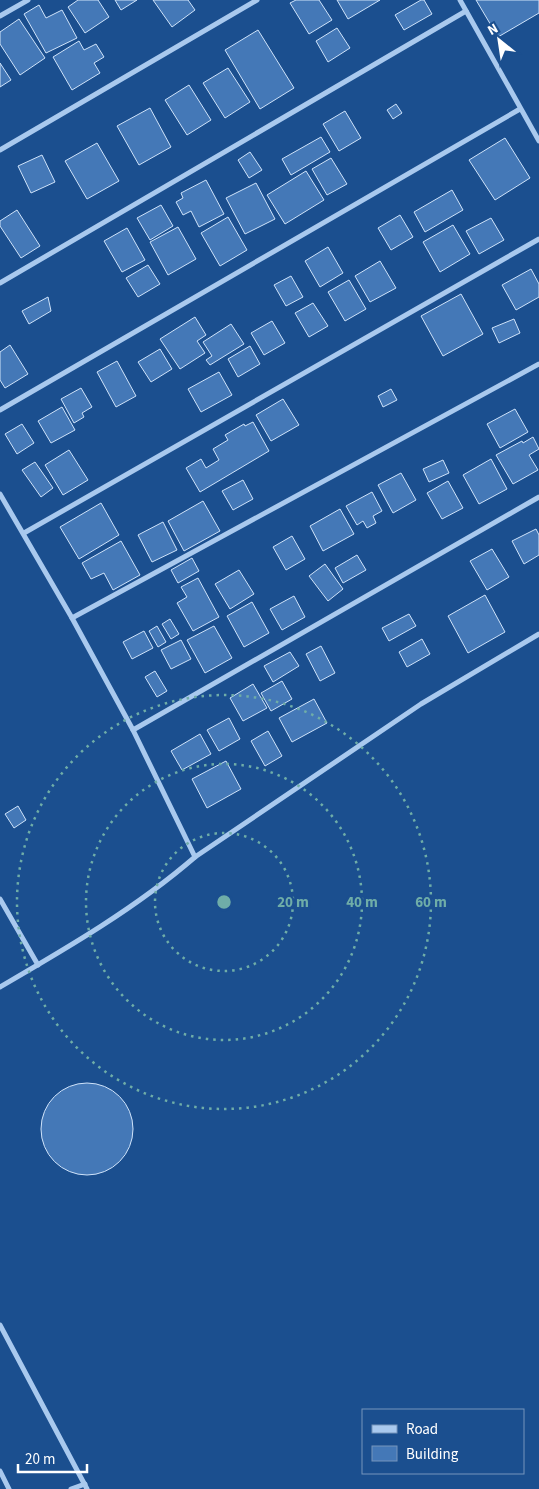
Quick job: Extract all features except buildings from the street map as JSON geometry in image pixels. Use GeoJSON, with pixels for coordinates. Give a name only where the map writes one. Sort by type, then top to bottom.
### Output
{"type":"FeatureCollection","features":[{"type":"Feature","properties":{"kind":"street"},"geometry":{"type":"LineString","coordinates":[[0,16],[28,0]]}},
{"type":"Feature","properties":{"kind":"street"},"geometry":{"type":"LineString","coordinates":[[0,150],[256,0]]}},
{"type":"Feature","properties":{"kind":"street"},"geometry":{"type":"LineString","coordinates":[[460,0],[520,109],[538,137]]}},
{"type":"Feature","properties":{"kind":"street"},"geometry":{"type":"LineString","coordinates":[[0,283],[466,11]]}},
{"type":"Feature","properties":{"kind":"street"},"geometry":{"type":"LineString","coordinates":[[0,410],[520,109]]}},
{"type":"Feature","properties":{"kind":"street"},"geometry":{"type":"LineString","coordinates":[[24,534],[539,239]]}},
{"type":"Feature","properties":{"kind":"street"},"geometry":{"type":"LineString","coordinates":[[72,618],[539,364]]}},
{"type":"Feature","properties":{"kind":"street"},"geometry":{"type":"LineString","coordinates":[[0,494],[72,618],[133,730],[195,857]]}},
{"type":"Feature","properties":{"kind":"street"},"geometry":{"type":"LineString","coordinates":[[133,730],[539,498]]}},
{"type":"Feature","properties":{"kind":"street"},"geometry":{"type":"LineString","coordinates":[[0,987],[134,905],[167,882],[195,857],[421,704],[539,634]]}},
{"type":"Feature","properties":{"kind":"street"},"geometry":{"type":"LineString","coordinates":[[0,899],[38,965]]}},
{"type":"Feature","properties":{"kind":"street"},"geometry":{"type":"LineString","coordinates":[[0,1325],[86,1487],[71,1489]]}},
{"type":"Feature","properties":{"kind":"street"},"geometry":{"type":"LineString","coordinates":[[0,1471],[9,1489]]}}]}
